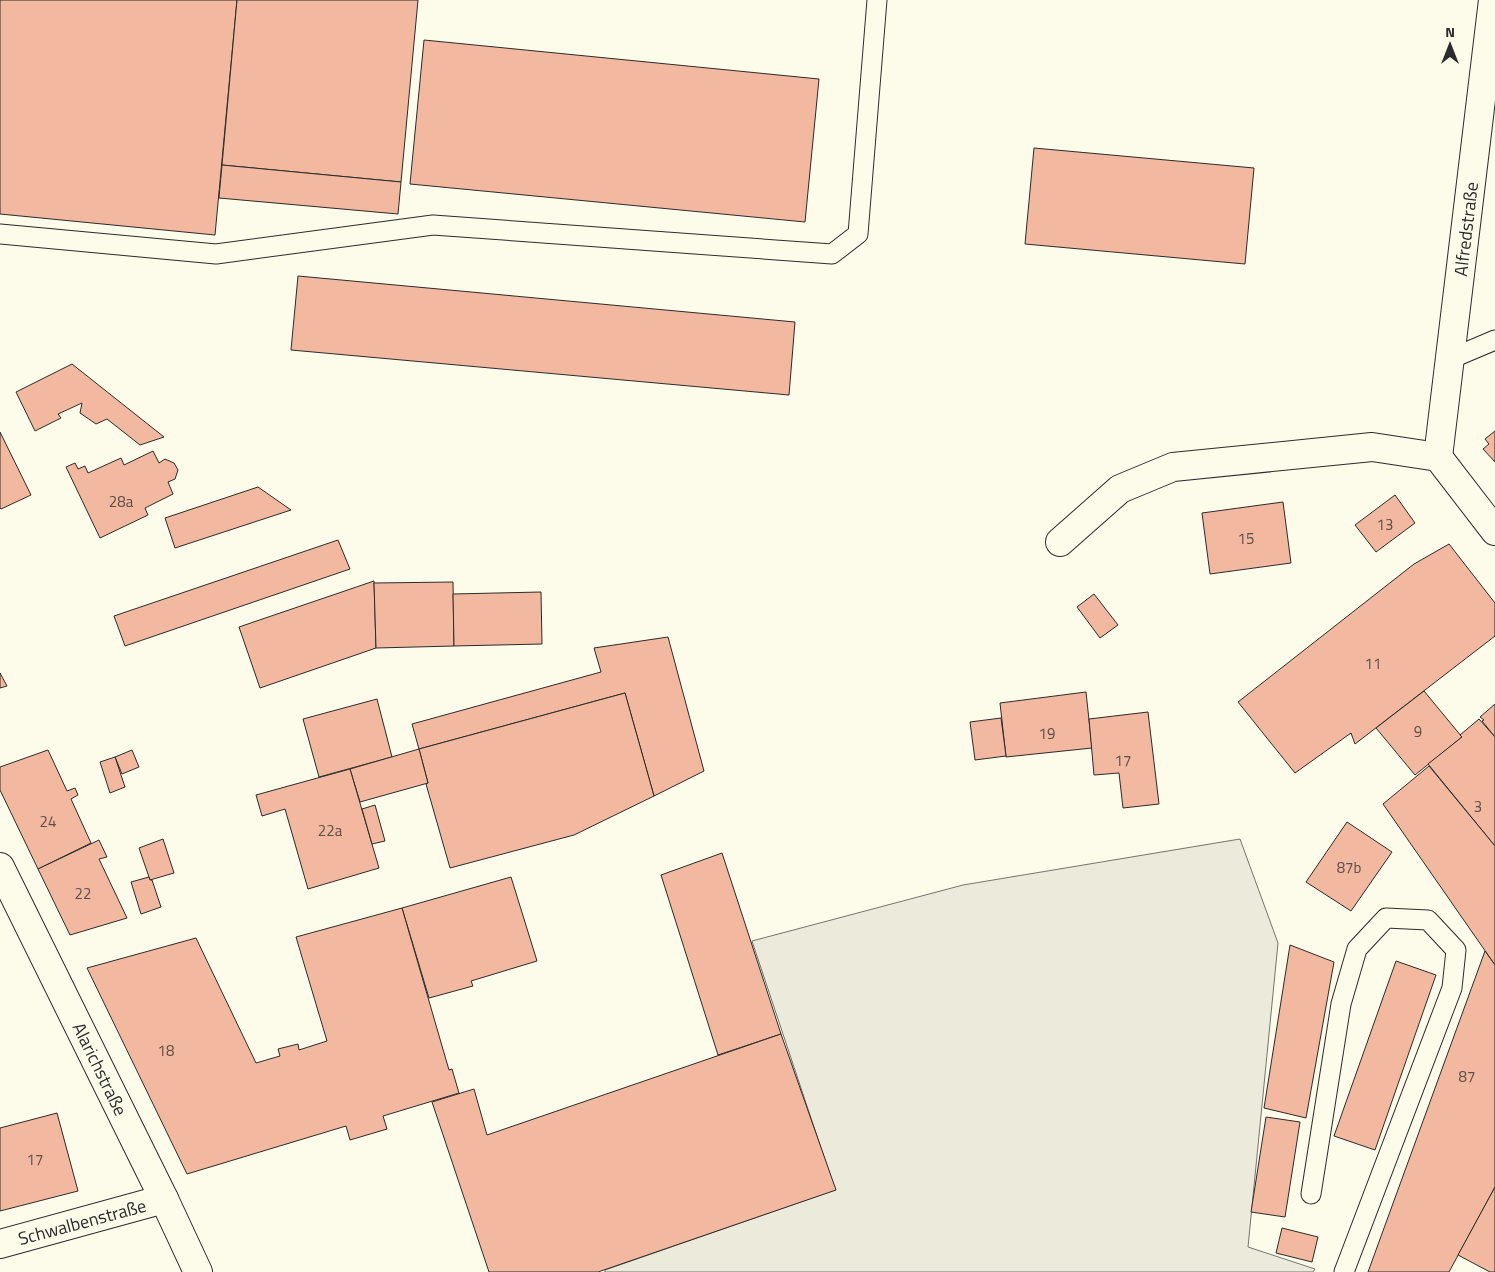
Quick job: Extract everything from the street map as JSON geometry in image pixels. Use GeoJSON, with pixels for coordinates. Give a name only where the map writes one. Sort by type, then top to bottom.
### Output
{"type":"FeatureCollection","features":[{"type":"Feature","properties":{"kind":"street","name":"Alfredstraße"},"geometry":{"type":"LineString","coordinates":[[1438,457],[1493,0]]}},
{"type":"Feature","properties":{"kind":"street"},"geometry":{"type":"LineString","coordinates":[[1060,542],[1120,489],[1173,468],[1372,447],[1438,457],[1495,531]]}},
{"type":"Feature","properties":{"kind":"street","name":"Alarichstraße"},"geometry":{"type":"LineString","coordinates":[[0,867],[164,1199],[198,1272]]}},
{"type":"Feature","properties":{"kind":"street","name":"Schwalbenstraße"},"geometry":{"type":"LineString","coordinates":[[0,1244],[164,1199]]}},
{"type":"Feature","properties":{"kind":"lane"},"geometry":{"type":"LineString","coordinates":[[0,234],[216,254],[433,225],[832,254],[858,234],[877,0]]}},
{"type":"Feature","properties":{"kind":"lane"},"geometry":{"type":"LineString","coordinates":[[1450,358],[1495,340]]}},
{"type":"Feature","properties":{"kind":"lane"},"geometry":{"type":"LineString","coordinates":[[1311,1194],[1341,1004],[1357,949],[1386,918],[1428,920],[1456,950],[1452,988],[1344,1272]]}},
{"type":"Feature","properties":{"kind":"shaded area"},"geometry":{"type":"Polygon","coordinates":[[[1240,839],[1278,943],[1248,1247],[1315,1269],[1313,1272],[605,1272],[605,1270],[835,1190],[752,941],[963,885],[1240,839]]]}},
{"type":"Feature","properties":{"kind":"building"},"geometry":{"type":"Polygon","coordinates":[[[0,0],[237,0],[215,235],[0,214],[0,0]]]}},
{"type":"Feature","properties":{"kind":"building"},"geometry":{"type":"Polygon","coordinates":[[[237,0],[418,0],[401,182],[222,165],[237,0]]]}},
{"type":"Feature","properties":{"kind":"building"},"geometry":{"type":"Polygon","coordinates":[[[424,40],[819,79],[805,222],[410,184],[424,40]]]}},
{"type":"Feature","properties":{"kind":"building"},"geometry":{"type":"Polygon","coordinates":[[[1034,148],[1254,168],[1245,264],[1025,244],[1034,148]]]}},
{"type":"Feature","properties":{"kind":"building"},"geometry":{"type":"Polygon","coordinates":[[[222,165],[401,182],[398,214],[219,198],[222,165]]]}},
{"type":"Feature","properties":{"kind":"building"},"geometry":{"type":"Polygon","coordinates":[[[298,276],[795,322],[789,395],[291,350],[298,276]]]}},
{"type":"Feature","properties":{"kind":"building"},"geometry":{"type":"Polygon","coordinates":[[[72,364],[164,437],[140,445],[107,419],[96,424],[80,413],[82,403],[58,414],[61,418],[35,431],[16,392],[72,364]]]}},
{"type":"Feature","properties":{"kind":"building"},"geometry":{"type":"Polygon","coordinates":[[[1495,431],[1495,462],[1483,449],[1489,444],[1485,439],[1495,431]]]}},
{"type":"Feature","properties":{"kind":"building"},"geometry":{"type":"Polygon","coordinates":[[[0,432],[31,495],[1,509],[0,508],[0,432]]]}},
{"type":"Feature","properties":{"kind":"building"},"geometry":{"type":"Polygon","coordinates":[[[153,451],[159,463],[165,459],[174,463],[178,470],[175,479],[168,482],[173,494],[145,508],[148,515],[100,538],[66,467],[75,463],[78,469],[85,466],[88,473],[121,458],[124,465],[153,451]]]}},
{"type":"Feature","properties":{"kind":"building"},"geometry":{"type":"Polygon","coordinates":[[[258,487],[291,510],[175,548],[165,518],[258,487]]]}},
{"type":"Feature","properties":{"kind":"building"},"geometry":{"type":"Polygon","coordinates":[[[1395,495],[1415,523],[1376,552],[1355,525],[1395,495]]]}},
{"type":"Feature","properties":{"kind":"building"},"geometry":{"type":"Polygon","coordinates":[[[1283,502],[1291,563],[1210,574],[1202,513],[1283,502]]]}},
{"type":"Feature","properties":{"kind":"building"},"geometry":{"type":"Polygon","coordinates":[[[338,540],[350,569],[125,646],[114,616],[338,540]]]}},
{"type":"Feature","properties":{"kind":"building"},"geometry":{"type":"Polygon","coordinates":[[[1449,544],[1495,603],[1495,636],[1355,744],[1351,733],[1295,773],[1238,702],[1414,564],[1449,544]]]}},
{"type":"Feature","properties":{"kind":"building"},"geometry":{"type":"Polygon","coordinates":[[[374,581],[376,648],[260,688],[239,627],[374,581]]]}},
{"type":"Feature","properties":{"kind":"building"},"geometry":{"type":"Polygon","coordinates":[[[453,582],[454,646],[376,648],[374,583],[453,582]]]}},
{"type":"Feature","properties":{"kind":"building"},"geometry":{"type":"Polygon","coordinates":[[[541,592],[542,644],[454,646],[453,594],[541,592]]]}},
{"type":"Feature","properties":{"kind":"building"},"geometry":{"type":"Polygon","coordinates":[[[1094,594],[1118,625],[1100,638],[1077,607],[1094,594]]]}},
{"type":"Feature","properties":{"kind":"building"},"geometry":{"type":"Polygon","coordinates":[[[668,637],[704,771],[654,796],[625,693],[419,749],[412,724],[601,672],[594,648],[668,637]]]}},
{"type":"Feature","properties":{"kind":"building"},"geometry":{"type":"Polygon","coordinates":[[[0,673],[7,686],[0,688],[0,673]]]}},
{"type":"Feature","properties":{"kind":"building"},"geometry":{"type":"Polygon","coordinates":[[[1424,691],[1462,737],[1415,775],[1376,728],[1424,691]]]}},
{"type":"Feature","properties":{"kind":"building"},"geometry":{"type":"Polygon","coordinates":[[[1086,692],[1092,748],[1006,757],[1000,703],[1086,692]]]}},
{"type":"Feature","properties":{"kind":"building"},"geometry":{"type":"Polygon","coordinates":[[[625,693],[654,796],[574,835],[450,868],[426,784],[428,783],[419,749],[625,693]]]}},
{"type":"Feature","properties":{"kind":"building"},"geometry":{"type":"Polygon","coordinates":[[[377,699],[392,757],[319,777],[303,719],[377,699]]]}},
{"type":"Feature","properties":{"kind":"building"},"geometry":{"type":"Polygon","coordinates":[[[1495,704],[1495,737],[1480,717],[1495,704]]]}},
{"type":"Feature","properties":{"kind":"building"},"geometry":{"type":"Polygon","coordinates":[[[1148,712],[1159,804],[1123,808],[1119,773],[1094,775],[1089,719],[1148,712]]]}},
{"type":"Feature","properties":{"kind":"building"},"geometry":{"type":"Polygon","coordinates":[[[1001,718],[1006,756],[975,760],[970,722],[1001,718]]]}},
{"type":"Feature","properties":{"kind":"building"},"geometry":{"type":"Polygon","coordinates":[[[1479,719],[1495,737],[1495,846],[1428,764],[1462,737],[1460,735],[1479,719]]]}},
{"type":"Feature","properties":{"kind":"building"},"geometry":{"type":"Polygon","coordinates":[[[419,749],[428,783],[360,802],[350,769],[419,749]]]}},
{"type":"Feature","properties":{"kind":"building"},"geometry":{"type":"Polygon","coordinates":[[[48,750],[67,791],[75,788],[78,795],[71,799],[91,843],[38,869],[0,790],[0,767],[48,750]]]}},
{"type":"Feature","properties":{"kind":"building"},"geometry":{"type":"Polygon","coordinates":[[[132,750],[139,767],[122,774],[115,757],[132,750]]]}},
{"type":"Feature","properties":{"kind":"building"},"geometry":{"type":"Polygon","coordinates":[[[115,757],[125,787],[110,793],[100,762],[115,757]]]}},
{"type":"Feature","properties":{"kind":"building"},"geometry":{"type":"Polygon","coordinates":[[[1429,766],[1495,846],[1495,965],[1383,804],[1429,766]]]}},
{"type":"Feature","properties":{"kind":"building"},"geometry":{"type":"Polygon","coordinates":[[[350,769],[379,868],[308,889],[285,809],[262,816],[256,795],[350,769]]]}},
{"type":"Feature","properties":{"kind":"building"},"geometry":{"type":"Polygon","coordinates":[[[375,805],[385,841],[372,844],[362,809],[375,805]]]}},
{"type":"Feature","properties":{"kind":"building"},"geometry":{"type":"Polygon","coordinates":[[[1347,822],[1392,852],[1351,911],[1306,882],[1347,822]]]}},
{"type":"Feature","properties":{"kind":"building"},"geometry":{"type":"Polygon","coordinates":[[[163,839],[174,873],[150,880],[139,848],[163,839]]]}},
{"type":"Feature","properties":{"kind":"building"},"geometry":{"type":"Polygon","coordinates":[[[99,840],[107,857],[99,859],[127,918],[70,935],[38,869],[99,840]]]}},
{"type":"Feature","properties":{"kind":"building"},"geometry":{"type":"Polygon","coordinates":[[[722,853],[781,1034],[718,1055],[661,875],[722,853]]]}},
{"type":"Feature","properties":{"kind":"building"},"geometry":{"type":"Polygon","coordinates":[[[149,877],[152,880],[161,907],[141,914],[131,882],[149,877]]]}},
{"type":"Feature","properties":{"kind":"building"},"geometry":{"type":"Polygon","coordinates":[[[511,877],[537,961],[471,981],[473,986],[429,998],[402,908],[511,877]]]}},
{"type":"Feature","properties":{"kind":"building"},"geometry":{"type":"Polygon","coordinates":[[[402,908],[449,1070],[452,1069],[459,1093],[383,1116],[387,1129],[350,1140],[346,1126],[187,1174],[87,968],[196,938],[256,1063],[280,1056],[278,1049],[298,1044],[299,1050],[327,1041],[296,937],[402,908]]]}},
{"type":"Feature","properties":{"kind":"building"},"geometry":{"type":"Polygon","coordinates":[[[1290,945],[1334,962],[1306,1118],[1264,1108],[1290,945]]]}},
{"type":"Feature","properties":{"kind":"building"},"geometry":{"type":"Polygon","coordinates":[[[1485,951],[1495,965],[1495,1187],[1449,1272],[1368,1272],[1485,951]]]}},
{"type":"Feature","properties":{"kind":"building"},"geometry":{"type":"Polygon","coordinates":[[[1396,961],[1436,975],[1375,1150],[1334,1136],[1396,961]]]}},
{"type":"Feature","properties":{"kind":"building"},"geometry":{"type":"Polygon","coordinates":[[[781,1034],[836,1190],[598,1272],[489,1272],[432,1102],[474,1089],[487,1135],[781,1034]]]}},
{"type":"Feature","properties":{"kind":"building"},"geometry":{"type":"Polygon","coordinates":[[[57,1113],[78,1191],[0,1211],[0,1128],[57,1113]]]}},
{"type":"Feature","properties":{"kind":"building"},"geometry":{"type":"Polygon","coordinates":[[[1266,1117],[1300,1122],[1285,1217],[1251,1212],[1266,1117]]]}},
{"type":"Feature","properties":{"kind":"building"},"geometry":{"type":"Polygon","coordinates":[[[1495,1187],[1495,1272],[1490,1272],[1458,1255],[1495,1187]]]}},
{"type":"Feature","properties":{"kind":"building"},"geometry":{"type":"Polygon","coordinates":[[[1282,1228],[1318,1237],[1312,1262],[1276,1253],[1282,1228]]]}}]}
